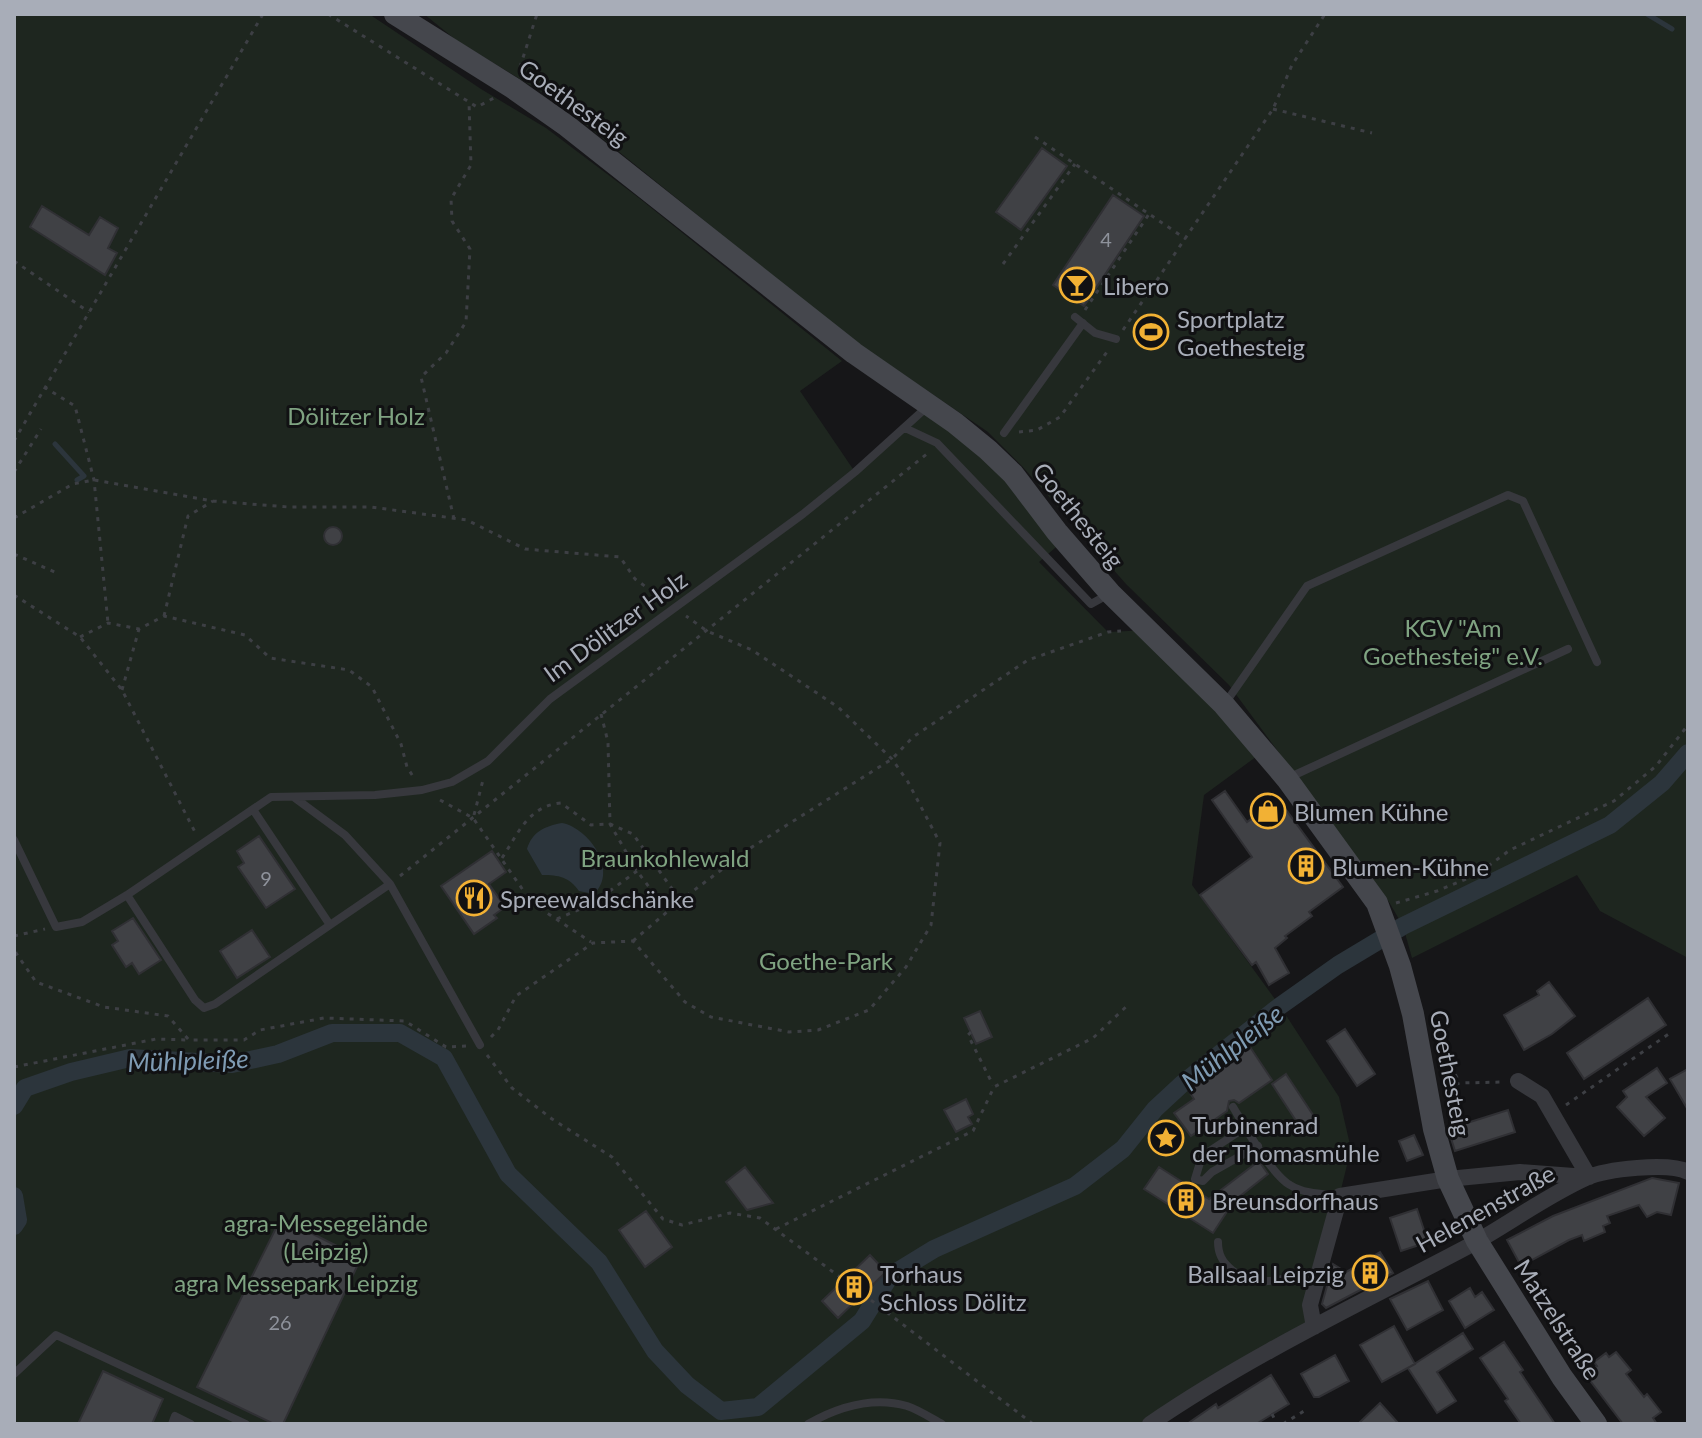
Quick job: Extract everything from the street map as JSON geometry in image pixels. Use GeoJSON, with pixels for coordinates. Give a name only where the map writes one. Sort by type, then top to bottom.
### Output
{"type":"FeatureCollection","features":[{"type":"Feature","properties":{"kind":"main road","name":"Goethesteig"},"geometry":{"type":"LineString","coordinates":[[395,14],[567,126],[854,353],[988,450],[1013,474],[1057,532],[1110,593],[1224,705],[1287,779],[1380,912],[1400,966],[1413,1014],[1434,1129],[1448,1179],[1477,1241]]}},
{"type":"Feature","properties":{"kind":"main road","name":"Matzelstraße"},"geometry":{"type":"LineString","coordinates":[[1477,1241],[1562,1377],[1596,1424]]}},
{"type":"Feature","properties":{"kind":"street"},"geometry":{"type":"LineString","coordinates":[[1518,1081],[1542,1096],[1589,1177]]}},
{"type":"Feature","properties":{"kind":"street","name":"Helenenstraße"},"geometry":{"type":"LineString","coordinates":[[1150,1424],[1187,1399],[1314,1327],[1477,1241],[1589,1177],[1656,1166],[1681,1168],[1688,1172]]}},
{"type":"Feature","properties":{"kind":"street"},"geometry":{"type":"LineString","coordinates":[[1314,1327],[1310,1305],[1340,1196],[1448,1179],[1520,1172],[1589,1177]]}},
{"type":"Feature","properties":{"kind":"lane"},"geometry":{"type":"LineString","coordinates":[[1004,433],[1079,320],[1095,333],[1116,339]]}},
{"type":"Feature","properties":{"kind":"lane","name":"Im Dölitzer Holz"},"geometry":{"type":"LineString","coordinates":[[56,927],[82,922],[127,895],[271,797],[375,795],[422,790],[452,782],[488,761],[550,699],[803,514],[929,405]]}},
{"type":"Feature","properties":{"kind":"lane"},"geometry":{"type":"LineString","coordinates":[[905,428],[937,443],[1091,604],[1110,593]]}},
{"type":"Feature","properties":{"kind":"lane"},"geometry":{"type":"LineString","coordinates":[[1224,705],[1307,586],[1508,495],[1523,501],[1597,662]]}},
{"type":"Feature","properties":{"kind":"lane"},"geometry":{"type":"LineString","coordinates":[[1287,779],[1568,649]]}},
{"type":"Feature","properties":{"kind":"lane"},"geometry":{"type":"LineString","coordinates":[[295,798],[345,835],[390,884],[480,1045]]}},
{"type":"Feature","properties":{"kind":"lane"},"geometry":{"type":"LineString","coordinates":[[254,811],[330,925]]}},
{"type":"Feature","properties":{"kind":"lane"},"geometry":{"type":"LineString","coordinates":[[14,840],[56,927]]}},
{"type":"Feature","properties":{"kind":"lane"},"geometry":{"type":"LineString","coordinates":[[127,895],[195,1000],[204,1008],[215,1004],[390,884]]}},
{"type":"Feature","properties":{"kind":"lane"},"geometry":{"type":"LineString","coordinates":[[1233,1107],[1258,1146],[1289,1185],[1340,1196]]}},
{"type":"Feature","properties":{"kind":"lane"},"geometry":{"type":"LineString","coordinates":[[1246,1127],[1202,1156],[1195,1179],[1203,1181],[1212,1172],[1258,1146]]}},
{"type":"Feature","properties":{"kind":"lane"},"geometry":{"type":"LineString","coordinates":[[1218,1242],[1218,1253],[1225,1263],[1246,1280],[1262,1283],[1321,1270]]}},
{"type":"Feature","properties":{"kind":"lane"},"geometry":{"type":"LineString","coordinates":[[14,1374],[56,1335],[246,1424]]}},
{"type":"Feature","properties":{"kind":"lane"},"geometry":{"type":"LineString","coordinates":[[808,1424],[843,1407],[875,1402],[908,1406],[942,1424]]}},
{"type":"Feature","properties":{"kind":"lane"},"geometry":{"type":"LineString","coordinates":[[172,1424],[175,1416],[191,1424]]}},
{"type":"Feature","properties":{"kind":"path"},"geometry":{"type":"LineString","coordinates":[[14,441],[263,14]]}},
{"type":"Feature","properties":{"kind":"path"},"geometry":{"type":"LineString","coordinates":[[328,14],[477,107],[513,88],[537,14]]}},
{"type":"Feature","properties":{"kind":"path"},"geometry":{"type":"LineString","coordinates":[[1004,433],[1037,430],[1060,417],[1273,109],[1292,65],[1325,14]]}},
{"type":"Feature","properties":{"kind":"path"},"geometry":{"type":"LineString","coordinates":[[454,519],[421,377],[446,353],[466,322],[470,249],[452,221],[451,199],[471,165],[469,102]]}},
{"type":"Feature","properties":{"kind":"path"},"geometry":{"type":"LineString","coordinates":[[1273,109],[1372,133]]}},
{"type":"Feature","properties":{"kind":"path"},"geometry":{"type":"LineString","coordinates":[[1035,137],[1186,239]]}},
{"type":"Feature","properties":{"kind":"path"},"geometry":{"type":"LineString","coordinates":[[1003,264],[1075,164]]}},
{"type":"Feature","properties":{"kind":"path"},"geometry":{"type":"LineString","coordinates":[[1079,320],[1149,214]]}},
{"type":"Feature","properties":{"kind":"path"},"geometry":{"type":"LineString","coordinates":[[14,261],[89,312]]}},
{"type":"Feature","properties":{"kind":"path"},"geometry":{"type":"LineString","coordinates":[[44,387],[75,406],[94,480],[108,623]]}},
{"type":"Feature","properties":{"kind":"path"},"geometry":{"type":"LineString","coordinates":[[14,472],[41,429]]}},
{"type":"Feature","properties":{"kind":"path"},"geometry":{"type":"LineString","coordinates":[[390,884],[925,456],[937,443]]}},
{"type":"Feature","properties":{"kind":"path"},"geometry":{"type":"LineString","coordinates":[[14,518],[73,484],[94,480],[213,501],[288,507],[371,507],[467,520],[525,549],[620,557],[635,579],[707,631],[752,650],[838,707],[892,759],[908,782],[940,843],[931,925],[906,967],[869,1010],[818,1030],[789,1032],[711,1017],[685,1002],[633,941]]}},
{"type":"Feature","properties":{"kind":"path"},"geometry":{"type":"LineString","coordinates":[[164,616],[188,516],[213,501]]}},
{"type":"Feature","properties":{"kind":"path"},"geometry":{"type":"LineString","coordinates":[[14,554],[59,574]]}},
{"type":"Feature","properties":{"kind":"path"},"geometry":{"type":"LineString","coordinates":[[14,595],[80,637],[122,690],[201,843]]}},
{"type":"Feature","properties":{"kind":"path"},"geometry":{"type":"LineString","coordinates":[[80,637],[108,623],[139,629],[164,616],[245,635],[270,658],[349,670],[372,687],[401,744],[407,767],[422,790],[473,818],[532,903],[593,943]]}},
{"type":"Feature","properties":{"kind":"path"},"geometry":{"type":"LineString","coordinates":[[122,690],[139,629]]}},
{"type":"Feature","properties":{"kind":"path"},"geometry":{"type":"LineString","coordinates":[[14,1067],[156,1039],[244,1040],[260,1030],[324,1018],[405,1021],[446,1047],[480,1045],[498,1030],[516,996],[593,943],[633,941],[667,911],[752,847],[892,759],[913,737],[1028,660],[1108,632],[1148,630]]}},
{"type":"Feature","properties":{"kind":"path"},"geometry":{"type":"LineString","coordinates":[[601,714],[608,742],[610,824],[637,871],[667,911]]}},
{"type":"Feature","properties":{"kind":"path"},"geometry":{"type":"LineString","coordinates":[[1380,912],[1387,905],[1437,891],[1476,875],[1510,850],[1614,801],[1656,766],[1688,725]]}},
{"type":"Feature","properties":{"kind":"path"},"geometry":{"type":"LineString","coordinates":[[473,818],[488,761]]}},
{"type":"Feature","properties":{"kind":"path"},"geometry":{"type":"LineString","coordinates":[[502,858],[527,820],[549,804],[561,803],[591,825],[610,824],[633,834],[681,900]]}},
{"type":"Feature","properties":{"kind":"path"},"geometry":{"type":"LineString","coordinates":[[557,919],[592,904],[637,871]]}},
{"type":"Feature","properties":{"kind":"path"},"geometry":{"type":"LineString","coordinates":[[14,936],[56,927]]}},
{"type":"Feature","properties":{"kind":"path"},"geometry":{"type":"LineString","coordinates":[[14,942],[16,953],[36,982],[104,1007],[168,1016],[189,1040]]}},
{"type":"Feature","properties":{"kind":"path"},"geometry":{"type":"LineString","coordinates":[[776,1229],[973,1131],[994,1087],[1093,1038],[1129,1004]]}},
{"type":"Feature","properties":{"kind":"path"},"geometry":{"type":"LineString","coordinates":[[971,1032],[968,1035],[994,1087]]}},
{"type":"Feature","properties":{"kind":"path"},"geometry":{"type":"LineString","coordinates":[[1553,1114],[1670,1033]]}},
{"type":"Feature","properties":{"kind":"path"},"geometry":{"type":"LineString","coordinates":[[480,1045],[512,1088],[552,1119],[612,1157],[663,1219],[682,1225],[730,1213],[760,1218],[844,1280]]}},
{"type":"Feature","properties":{"kind":"path"},"geometry":{"type":"LineString","coordinates":[[1428,1091],[1460,1083],[1518,1081]]}},
{"type":"Feature","properties":{"kind":"path"},"geometry":{"type":"LineString","coordinates":[[863,1294],[1033,1424]]}},
{"type":"Feature","properties":{"kind":"path"},"geometry":{"type":"LineString","coordinates":[[1283,1424],[1304,1411]]}},
{"type":"Feature","properties":{"kind":"path"},"geometry":{"type":"LineString","coordinates":[[1272,1414],[1277,1424]]}},
{"type":"Feature","properties":{"kind":"green space"},"geometry":{"type":"Polygon","coordinates":[[[14,14],[369,14],[481,89],[546,128],[639,198],[842,361],[800,391],[855,472],[929,405],[1064,540],[1039,562],[1108,632],[1148,630],[1264,751],[1204,795],[1192,885],[1280,1006],[1339,1097],[1351,1149],[1321,1270],[1314,1327],[1150,1424],[14,1424],[14,14]]]}},
{"type":"Feature","properties":{"kind":"green space","name":"KGV \"Am Goethesteig\" e.V."},"geometry":{"type":"Polygon","coordinates":[[[424,14],[1688,14],[1688,958],[1600,911],[1577,875],[1412,958],[1403,926],[1389,902],[1229,685],[1126,584],[988,432],[850,338],[556,101],[456,40],[424,14]]]}},
{"type":"Feature","properties":{"kind":"shaded area"},"geometry":{"type":"Polygon","coordinates":[[[562,823],[582,833],[598,852],[603,874],[601,885],[594,894],[579,891],[563,878],[542,875],[527,849],[540,831],[562,823]]]}},
{"type":"Feature","properties":{"kind":"building"},"geometry":{"type":"Polygon","coordinates":[[[1042,148],[1067,166],[1021,230],[996,212],[1042,148]]]}},
{"type":"Feature","properties":{"kind":"building"},"geometry":{"type":"Polygon","coordinates":[[[1113,195],[1144,216],[1084,306],[1053,285],[1113,195]]]}},
{"type":"Feature","properties":{"kind":"building"},"geometry":{"type":"Polygon","coordinates":[[[42,206],[89,235],[100,217],[118,228],[108,248],[117,253],[105,275],[30,227],[42,206]]]}},
{"type":"Feature","properties":{"kind":"building"},"geometry":{"type":"Polygon","coordinates":[[[333,527],[342,536],[333,545],[324,536],[333,527]]]}},
{"type":"Feature","properties":{"kind":"building"},"geometry":{"type":"Polygon","coordinates":[[[1225,791],[1247,822],[1278,799],[1343,887],[1309,912],[1312,916],[1285,936],[1287,938],[1275,948],[1289,973],[1269,985],[1256,962],[1252,965],[1200,895],[1252,857],[1212,800],[1225,791]]]}},
{"type":"Feature","properties":{"kind":"building"},"geometry":{"type":"Polygon","coordinates":[[[259,836],[295,889],[266,908],[238,867],[244,863],[237,851],[259,836]]]}},
{"type":"Feature","properties":{"kind":"building","name":"Spreewaldschänke"},"geometry":{"type":"Polygon","coordinates":[[[492,851],[506,872],[489,884],[505,907],[494,915],[497,918],[474,934],[441,886],[492,851]]]}},
{"type":"Feature","properties":{"kind":"building"},"geometry":{"type":"Polygon","coordinates":[[[133,918],[161,960],[139,974],[132,963],[126,967],[112,945],[118,941],[112,931],[133,918]]]}},
{"type":"Feature","properties":{"kind":"building"},"geometry":{"type":"Polygon","coordinates":[[[252,930],[270,957],[237,978],[220,951],[252,930]]]}},
{"type":"Feature","properties":{"kind":"building"},"geometry":{"type":"Polygon","coordinates":[[[1549,982],[1575,1016],[1524,1050],[1504,1015],[1539,995],[1537,991],[1549,982]]]}},
{"type":"Feature","properties":{"kind":"building"},"geometry":{"type":"Polygon","coordinates":[[[1648,998],[1666,1025],[1584,1079],[1567,1053],[1648,998]]]}},
{"type":"Feature","properties":{"kind":"building"},"geometry":{"type":"Polygon","coordinates":[[[980,1011],[992,1037],[976,1044],[964,1018],[980,1011]]]}},
{"type":"Feature","properties":{"kind":"building"},"geometry":{"type":"Polygon","coordinates":[[[1345,1029],[1375,1074],[1357,1086],[1327,1041],[1345,1029]]]}},
{"type":"Feature","properties":{"kind":"building"},"geometry":{"type":"Polygon","coordinates":[[[1250,1047],[1272,1080],[1239,1103],[1229,1101],[1227,1111],[1191,1136],[1174,1113],[1194,1099],[1188,1090],[1250,1047]]]}},
{"type":"Feature","properties":{"kind":"building"},"geometry":{"type":"Polygon","coordinates":[[[1657,1068],[1667,1083],[1646,1097],[1665,1118],[1644,1136],[1617,1107],[1627,1097],[1623,1091],[1657,1068]]]}},
{"type":"Feature","properties":{"kind":"building"},"geometry":{"type":"Polygon","coordinates":[[[1688,1069],[1688,1110],[1670,1079],[1688,1069]]]}},
{"type":"Feature","properties":{"kind":"building"},"geometry":{"type":"Polygon","coordinates":[[[1286,1074],[1319,1124],[1304,1133],[1272,1084],[1286,1074]]]}},
{"type":"Feature","properties":{"kind":"building"},"geometry":{"type":"Polygon","coordinates":[[[966,1099],[973,1114],[968,1117],[972,1124],[956,1132],[944,1110],[966,1099]]]}},
{"type":"Feature","properties":{"kind":"building"},"geometry":{"type":"Polygon","coordinates":[[[1508,1110],[1515,1132],[1455,1151],[1448,1129],[1508,1110]]]}},
{"type":"Feature","properties":{"kind":"building"},"geometry":{"type":"Polygon","coordinates":[[[1414,1135],[1423,1155],[1407,1161],[1399,1141],[1414,1135]]]}},
{"type":"Feature","properties":{"kind":"building","name":"Breunsdorfhaus"},"geometry":{"type":"Polygon","coordinates":[[[1259,1161],[1268,1174],[1234,1201],[1213,1233],[1144,1189],[1159,1167],[1209,1199],[1259,1161]]]}},
{"type":"Feature","properties":{"kind":"building"},"geometry":{"type":"Polygon","coordinates":[[[745,1167],[773,1203],[747,1210],[726,1182],[745,1167]]]}},
{"type":"Feature","properties":{"kind":"building"},"geometry":{"type":"Polygon","coordinates":[[[1652,1178],[1679,1183],[1671,1215],[1657,1212],[1647,1217],[1639,1205],[1607,1216],[1610,1223],[1603,1226],[1605,1232],[1584,1241],[1582,1235],[1569,1240],[1521,1266],[1507,1240],[1553,1216],[1652,1178]]]}},
{"type":"Feature","properties":{"kind":"building"},"geometry":{"type":"Polygon","coordinates":[[[1417,1209],[1428,1242],[1401,1251],[1390,1218],[1417,1209]]]}},
{"type":"Feature","properties":{"kind":"building"},"geometry":{"type":"Polygon","coordinates":[[[646,1211],[672,1247],[645,1267],[619,1230],[646,1211]]]}},
{"type":"Feature","properties":{"kind":"building"},"geometry":{"type":"Polygon","coordinates":[[[281,1218],[361,1258],[283,1424],[274,1424],[197,1387],[281,1218]]]}},
{"type":"Feature","properties":{"kind":"building"},"geometry":{"type":"Polygon","coordinates":[[[1380,1252],[1393,1273],[1326,1308],[1322,1304],[1333,1264],[1346,1272],[1380,1252]]]}},
{"type":"Feature","properties":{"kind":"building","name":"Torhaus Schloss Dölitz"},"geometry":{"type":"Polygon","coordinates":[[[870,1255],[886,1272],[838,1318],[822,1301],[870,1255]]]}},
{"type":"Feature","properties":{"kind":"building"},"geometry":{"type":"Polygon","coordinates":[[[1428,1281],[1443,1310],[1407,1330],[1390,1299],[1428,1281]]]}},
{"type":"Feature","properties":{"kind":"building"},"geometry":{"type":"Polygon","coordinates":[[[1470,1288],[1475,1297],[1482,1292],[1494,1310],[1465,1328],[1449,1301],[1470,1288]]]}},
{"type":"Feature","properties":{"kind":"building"},"geometry":{"type":"Polygon","coordinates":[[[1394,1326],[1415,1364],[1382,1382],[1360,1345],[1394,1326]]]}},
{"type":"Feature","properties":{"kind":"building"},"geometry":{"type":"Polygon","coordinates":[[[1463,1333],[1473,1349],[1437,1372],[1456,1401],[1437,1413],[1408,1368],[1463,1333]]]}},
{"type":"Feature","properties":{"kind":"building"},"geometry":{"type":"Polygon","coordinates":[[[1504,1342],[1555,1424],[1521,1424],[1505,1401],[1508,1399],[1480,1358],[1504,1342]]]}},
{"type":"Feature","properties":{"kind":"building"},"geometry":{"type":"Polygon","coordinates":[[[1616,1352],[1631,1370],[1626,1374],[1661,1412],[1653,1418],[1657,1424],[1623,1424],[1585,1374],[1597,1366],[1594,1362],[1606,1353],[1609,1357],[1616,1352]]]}},
{"type":"Feature","properties":{"kind":"building"},"geometry":{"type":"Polygon","coordinates":[[[1335,1355],[1349,1381],[1314,1397],[1301,1374],[1335,1355]]]}},
{"type":"Feature","properties":{"kind":"building"},"geometry":{"type":"Polygon","coordinates":[[[103,1371],[163,1399],[152,1424],[78,1424],[103,1371]]]}},
{"type":"Feature","properties":{"kind":"building"},"geometry":{"type":"Polygon","coordinates":[[[1271,1375],[1289,1404],[1256,1424],[1187,1424],[1216,1404],[1218,1408],[1271,1375]]]}},
{"type":"Feature","properties":{"kind":"building"},"geometry":{"type":"Polygon","coordinates":[[[1380,1403],[1399,1424],[1358,1424],[1380,1403]]]}},
{"type":"Feature","properties":{"kind":"waterway"},"geometry":{"type":"LineString","coordinates":[[1647,14],[1672,29]]}},
{"type":"Feature","properties":{"kind":"waterway"},"geometry":{"type":"LineString","coordinates":[[55,444],[84,476],[77,480]]}},
{"type":"Feature","properties":{"kind":"waterway","name":"Mühlpleiße"},"geometry":{"type":"LineString","coordinates":[[14,1106],[25,1088],[71,1072],[130,1058],[232,1064],[278,1054],[332,1033],[400,1033],[444,1058],[508,1174],[599,1262],[655,1351],[687,1385],[721,1411],[758,1407],[862,1321],[890,1276],[934,1249],[1075,1186],[1123,1149],[1155,1109],[1182,1084],[1280,1006],[1338,965],[1403,926],[1610,825],[1662,783],[1688,753]]}},
{"type":"Feature","properties":{"kind":"waterway","name":"Mühlpleiße"},"geometry":{"type":"LineString","coordinates":[[14,1196],[18,1220],[14,1226]]}},
{"type":"Feature","properties":{"kind":"place","name":"Libero"},"geometry":{"type":"Point","coordinates":[1077,285]}},
{"type":"Feature","properties":{"kind":"place","name":"Sportplatz Goethesteig"},"geometry":{"type":"Point","coordinates":[1151,332]}},
{"type":"Feature","properties":{"kind":"place","name":"Blumen Kühne"},"geometry":{"type":"Point","coordinates":[1268,811]}},
{"type":"Feature","properties":{"kind":"place","name":"Blumen-Kühne"},"geometry":{"type":"Point","coordinates":[1306,866]}},
{"type":"Feature","properties":{"kind":"place","name":"Spreewaldschänke"},"geometry":{"type":"Point","coordinates":[474,898]}},
{"type":"Feature","properties":{"kind":"place","name":"Turbinenrad der Thomasmühle"},"geometry":{"type":"Point","coordinates":[1166,1138]}},
{"type":"Feature","properties":{"kind":"place","name":"Breunsdorfhaus"},"geometry":{"type":"Point","coordinates":[1186,1200]}},
{"type":"Feature","properties":{"kind":"place","name":"Ballsaal Leipzig"},"geometry":{"type":"Point","coordinates":[1370,1273]}},
{"type":"Feature","properties":{"kind":"place","name":"Torhaus Schloss Dölitz"},"geometry":{"type":"Point","coordinates":[854,1287]}},
{"type":"Feature","properties":{"kind":"park label","name":"Dölitzer Holz"},"geometry":{"type":"Point","coordinates":[356,415]}},
{"type":"Feature","properties":{"kind":"park label","name":"Braunkohlewald"},"geometry":{"type":"Point","coordinates":[665,857]}},
{"type":"Feature","properties":{"kind":"park label","name":"Goethe-Park"},"geometry":{"type":"Point","coordinates":[826,960]}},
{"type":"Feature","properties":{"kind":"park label","name":"agra-Messegelände (Leipzig)"},"geometry":{"type":"Point","coordinates":[326,1236]}},
{"type":"Feature","properties":{"kind":"park label","name":"agra Messepark Leipzig"},"geometry":{"type":"Point","coordinates":[296,1282]}}]}
